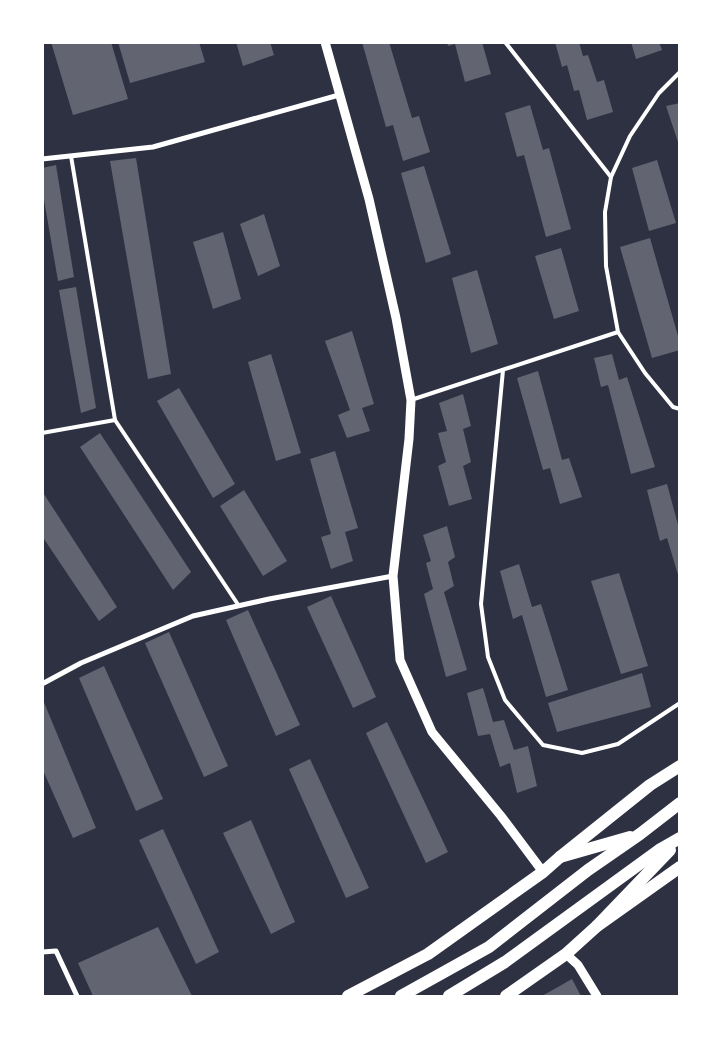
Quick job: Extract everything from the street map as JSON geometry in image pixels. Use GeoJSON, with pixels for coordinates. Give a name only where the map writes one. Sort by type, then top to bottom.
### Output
{"type":"FeatureCollection","features":[{"type":"Feature","properties":{"kind":"main road"},"geometry":{"type":"LineString","coordinates":[[348,996],[428,954],[543,872],[650,785],[680,766]]}},
{"type":"Feature","properties":{"kind":"main road"},"geometry":{"type":"LineString","coordinates":[[401,996],[489,947],[588,870],[640,834],[680,803]]}},
{"type":"Feature","properties":{"kind":"main road"},"geometry":{"type":"LineString","coordinates":[[560,857],[640,834]]}},
{"type":"Feature","properties":{"kind":"main road"},"geometry":{"type":"LineString","coordinates":[[506,996],[566,954],[597,926],[680,839]]}},
{"type":"Feature","properties":{"kind":"main road"},"geometry":{"type":"LineString","coordinates":[[448,996],[505,962],[659,850],[680,839]]}},
{"type":"Feature","properties":{"kind":"main road"},"geometry":{"type":"LineString","coordinates":[[597,926],[680,868]]}},
{"type":"Feature","properties":{"kind":"street"},"geometry":{"type":"LineString","coordinates":[[325,42],[369,198],[396,318],[410,400],[409,439],[393,576],[400,660],[432,732],[501,816],[543,872]]}},
{"type":"Feature","properties":{"kind":"street"},"geometry":{"type":"LineString","coordinates":[[42,159],[153,147],[340,94]]}},
{"type":"Feature","properties":{"kind":"street"},"geometry":{"type":"LineString","coordinates":[[42,684],[81,663],[193,616],[269,598],[393,576]]}},
{"type":"Feature","properties":{"kind":"street"},"geometry":{"type":"LineString","coordinates":[[42,952],[56,951],[77,996]]}},
{"type":"Feature","properties":{"kind":"street"},"geometry":{"type":"LineString","coordinates":[[566,954],[578,965],[597,996]]}},
{"type":"Feature","properties":{"kind":"lane"},"geometry":{"type":"LineString","coordinates":[[505,42],[611,176]]}},
{"type":"Feature","properties":{"kind":"lane"},"geometry":{"type":"LineString","coordinates":[[680,72],[659,93],[630,136],[611,176],[605,212],[606,266],[618,332],[644,374],[673,406],[680,409]]}},
{"type":"Feature","properties":{"kind":"lane"},"geometry":{"type":"LineString","coordinates":[[71,156],[115,420],[239,606]]}},
{"type":"Feature","properties":{"kind":"lane"},"geometry":{"type":"LineString","coordinates":[[410,400],[618,332]]}},
{"type":"Feature","properties":{"kind":"lane"},"geometry":{"type":"LineString","coordinates":[[503,370],[481,604],[488,656],[505,700],[543,746],[582,753],[618,744],[680,703]]}},
{"type":"Feature","properties":{"kind":"lane"},"geometry":{"type":"LineString","coordinates":[[42,433],[115,420]]}},
{"type":"Feature","properties":{"kind":"building"},"geometry":{"type":"Polygon","coordinates":[[[51,42],[111,42],[128,99],[73,115],[51,42]]]}},
{"type":"Feature","properties":{"kind":"building"},"geometry":{"type":"Polygon","coordinates":[[[118,42],[199,42],[205,62],[130,83],[118,42]]]}},
{"type":"Feature","properties":{"kind":"building"},"geometry":{"type":"Polygon","coordinates":[[[236,42],[270,42],[274,55],[243,66],[236,42]]]}},
{"type":"Feature","properties":{"kind":"building"},"geometry":{"type":"Polygon","coordinates":[[[362,42],[389,42],[412,118],[419,116],[430,152],[403,161],[393,125],[386,127],[362,42]]]}},
{"type":"Feature","properties":{"kind":"building"},"geometry":{"type":"Polygon","coordinates":[[[447,42],[482,42],[491,74],[465,82],[455,44],[448,46],[447,42]]]}},
{"type":"Feature","properties":{"kind":"building"},"geometry":{"type":"Polygon","coordinates":[[[555,42],[579,42],[583,56],[588,55],[597,82],[604,80],[613,112],[587,120],[579,90],[574,91],[567,65],[562,67],[555,42]]]}},
{"type":"Feature","properties":{"kind":"building"},"geometry":{"type":"Polygon","coordinates":[[[631,42],[659,42],[662,50],[636,59],[631,42]]]}},
{"type":"Feature","properties":{"kind":"building"},"geometry":{"type":"Polygon","coordinates":[[[680,103],[680,145],[679,145],[666,106],[680,103]]]}},
{"type":"Feature","properties":{"kind":"building"},"geometry":{"type":"Polygon","coordinates":[[[530,105],[543,150],[549,148],[571,229],[546,237],[524,155],[517,157],[505,113],[530,105]]]}},
{"type":"Feature","properties":{"kind":"building"},"geometry":{"type":"Polygon","coordinates":[[[136,158],[171,374],[148,379],[110,161],[136,158]]]}},
{"type":"Feature","properties":{"kind":"building"},"geometry":{"type":"Polygon","coordinates":[[[657,160],[676,223],[649,231],[632,168],[657,160]]]}},
{"type":"Feature","properties":{"kind":"building"},"geometry":{"type":"Polygon","coordinates":[[[56,165],[74,277],[58,281],[42,188],[42,168],[56,165]]]}},
{"type":"Feature","properties":{"kind":"building"},"geometry":{"type":"Polygon","coordinates":[[[424,166],[451,254],[426,263],[401,173],[424,166]]]}},
{"type":"Feature","properties":{"kind":"building"},"geometry":{"type":"Polygon","coordinates":[[[264,214],[280,266],[258,276],[240,224],[264,214]]]}},
{"type":"Feature","properties":{"kind":"building"},"geometry":{"type":"Polygon","coordinates":[[[223,232],[241,299],[213,309],[193,242],[223,232]]]}},
{"type":"Feature","properties":{"kind":"building"},"geometry":{"type":"Polygon","coordinates":[[[650,238],[680,343],[680,350],[652,358],[620,247],[650,238]]]}},
{"type":"Feature","properties":{"kind":"building"},"geometry":{"type":"Polygon","coordinates":[[[561,248],[579,311],[554,319],[535,256],[561,248]]]}},
{"type":"Feature","properties":{"kind":"building"},"geometry":{"type":"Polygon","coordinates":[[[477,270],[498,344],[471,353],[452,278],[477,270]]]}},
{"type":"Feature","properties":{"kind":"building"},"geometry":{"type":"Polygon","coordinates":[[[76,287],[96,408],[81,413],[59,290],[76,287]]]}},
{"type":"Feature","properties":{"kind":"building"},"geometry":{"type":"Polygon","coordinates":[[[352,331],[374,404],[362,408],[370,431],[347,438],[338,415],[350,410],[325,341],[352,331]]]}},
{"type":"Feature","properties":{"kind":"building"},"geometry":{"type":"Polygon","coordinates":[[[271,354],[301,453],[276,461],[248,362],[271,354]]]}},
{"type":"Feature","properties":{"kind":"building"},"geometry":{"type":"Polygon","coordinates":[[[612,354],[619,380],[627,377],[655,467],[631,474],[608,385],[601,387],[594,358],[612,354]]]}},
{"type":"Feature","properties":{"kind":"building"},"geometry":{"type":"Polygon","coordinates":[[[538,371],[562,460],[569,458],[582,497],[560,504],[550,468],[543,470],[517,378],[538,371]]]}},
{"type":"Feature","properties":{"kind":"building"},"geometry":{"type":"Polygon","coordinates":[[[179,388],[235,484],[213,498],[157,401],[179,388]]]}},
{"type":"Feature","properties":{"kind":"building"},"geometry":{"type":"Polygon","coordinates":[[[463,394],[471,426],[463,429],[471,462],[463,466],[472,499],[449,506],[438,466],[446,462],[438,433],[447,431],[439,403],[463,394]]]}},
{"type":"Feature","properties":{"kind":"building"},"geometry":{"type":"Polygon","coordinates":[[[100,433],[191,572],[173,590],[80,447],[100,433]]]}},
{"type":"Feature","properties":{"kind":"building"},"geometry":{"type":"Polygon","coordinates":[[[335,451],[358,528],[345,532],[353,561],[331,569],[321,537],[331,534],[310,459],[335,451]]]}},
{"type":"Feature","properties":{"kind":"building"},"geometry":{"type":"Polygon","coordinates":[[[667,484],[680,532],[679,578],[667,538],[660,541],[647,490],[667,484]]]}},
{"type":"Feature","properties":{"kind":"building"},"geometry":{"type":"Polygon","coordinates":[[[244,490],[287,561],[263,576],[220,506],[244,490]]]}},
{"type":"Feature","properties":{"kind":"building"},"geometry":{"type":"Polygon","coordinates":[[[42,491],[117,607],[99,621],[42,536],[42,491]]]}},
{"type":"Feature","properties":{"kind":"building"},"geometry":{"type":"Polygon","coordinates":[[[447,526],[455,557],[448,562],[454,586],[444,592],[467,670],[446,677],[424,594],[433,589],[426,563],[431,561],[423,535],[447,526]]]}},
{"type":"Feature","properties":{"kind":"building"},"geometry":{"type":"Polygon","coordinates":[[[519,564],[532,607],[541,604],[568,690],[546,697],[522,615],[513,619],[500,571],[519,564]]]}},
{"type":"Feature","properties":{"kind":"building"},"geometry":{"type":"Polygon","coordinates":[[[619,573],[648,666],[621,674],[591,581],[619,573]]]}},
{"type":"Feature","properties":{"kind":"building"},"geometry":{"type":"Polygon","coordinates":[[[331,596],[376,697],[353,708],[307,607],[331,596]]]}},
{"type":"Feature","properties":{"kind":"building"},"geometry":{"type":"Polygon","coordinates":[[[248,610],[300,725],[276,736],[226,620],[248,610]]]}},
{"type":"Feature","properties":{"kind":"building"},"geometry":{"type":"Polygon","coordinates":[[[169,632],[228,766],[204,777],[145,643],[169,632]]]}},
{"type":"Feature","properties":{"kind":"building"},"geometry":{"type":"Polygon","coordinates":[[[104,666],[163,799],[136,811],[79,678],[104,666]]]}},
{"type":"Feature","properties":{"kind":"building"},"geometry":{"type":"Polygon","coordinates":[[[642,673],[651,707],[557,732],[548,703],[642,673]]]}},
{"type":"Feature","properties":{"kind":"building"},"geometry":{"type":"Polygon","coordinates":[[[483,688],[493,722],[504,720],[514,750],[528,746],[537,786],[517,793],[510,763],[500,767],[490,734],[478,736],[467,693],[483,688]]]}},
{"type":"Feature","properties":{"kind":"building"},"geometry":{"type":"Polygon","coordinates":[[[43,700],[96,828],[73,838],[42,768],[43,700]]]}},
{"type":"Feature","properties":{"kind":"building"},"geometry":{"type":"Polygon","coordinates":[[[387,722],[448,852],[426,863],[366,733],[387,722]]]}},
{"type":"Feature","properties":{"kind":"building"},"geometry":{"type":"Polygon","coordinates":[[[310,759],[369,888],[346,898],[289,769],[310,759]]]}},
{"type":"Feature","properties":{"kind":"building"},"geometry":{"type":"Polygon","coordinates":[[[251,820],[295,922],[271,934],[223,833],[251,820]]]}},
{"type":"Feature","properties":{"kind":"building"},"geometry":{"type":"Polygon","coordinates":[[[163,829],[219,952],[196,964],[139,840],[163,829]]]}},
{"type":"Feature","properties":{"kind":"building"},"geometry":{"type":"Polygon","coordinates":[[[158,927],[192,996],[93,996],[78,963],[158,927]]]}},
{"type":"Feature","properties":{"kind":"building"},"geometry":{"type":"Polygon","coordinates":[[[572,979],[581,996],[542,996],[572,979]]]}}]}
